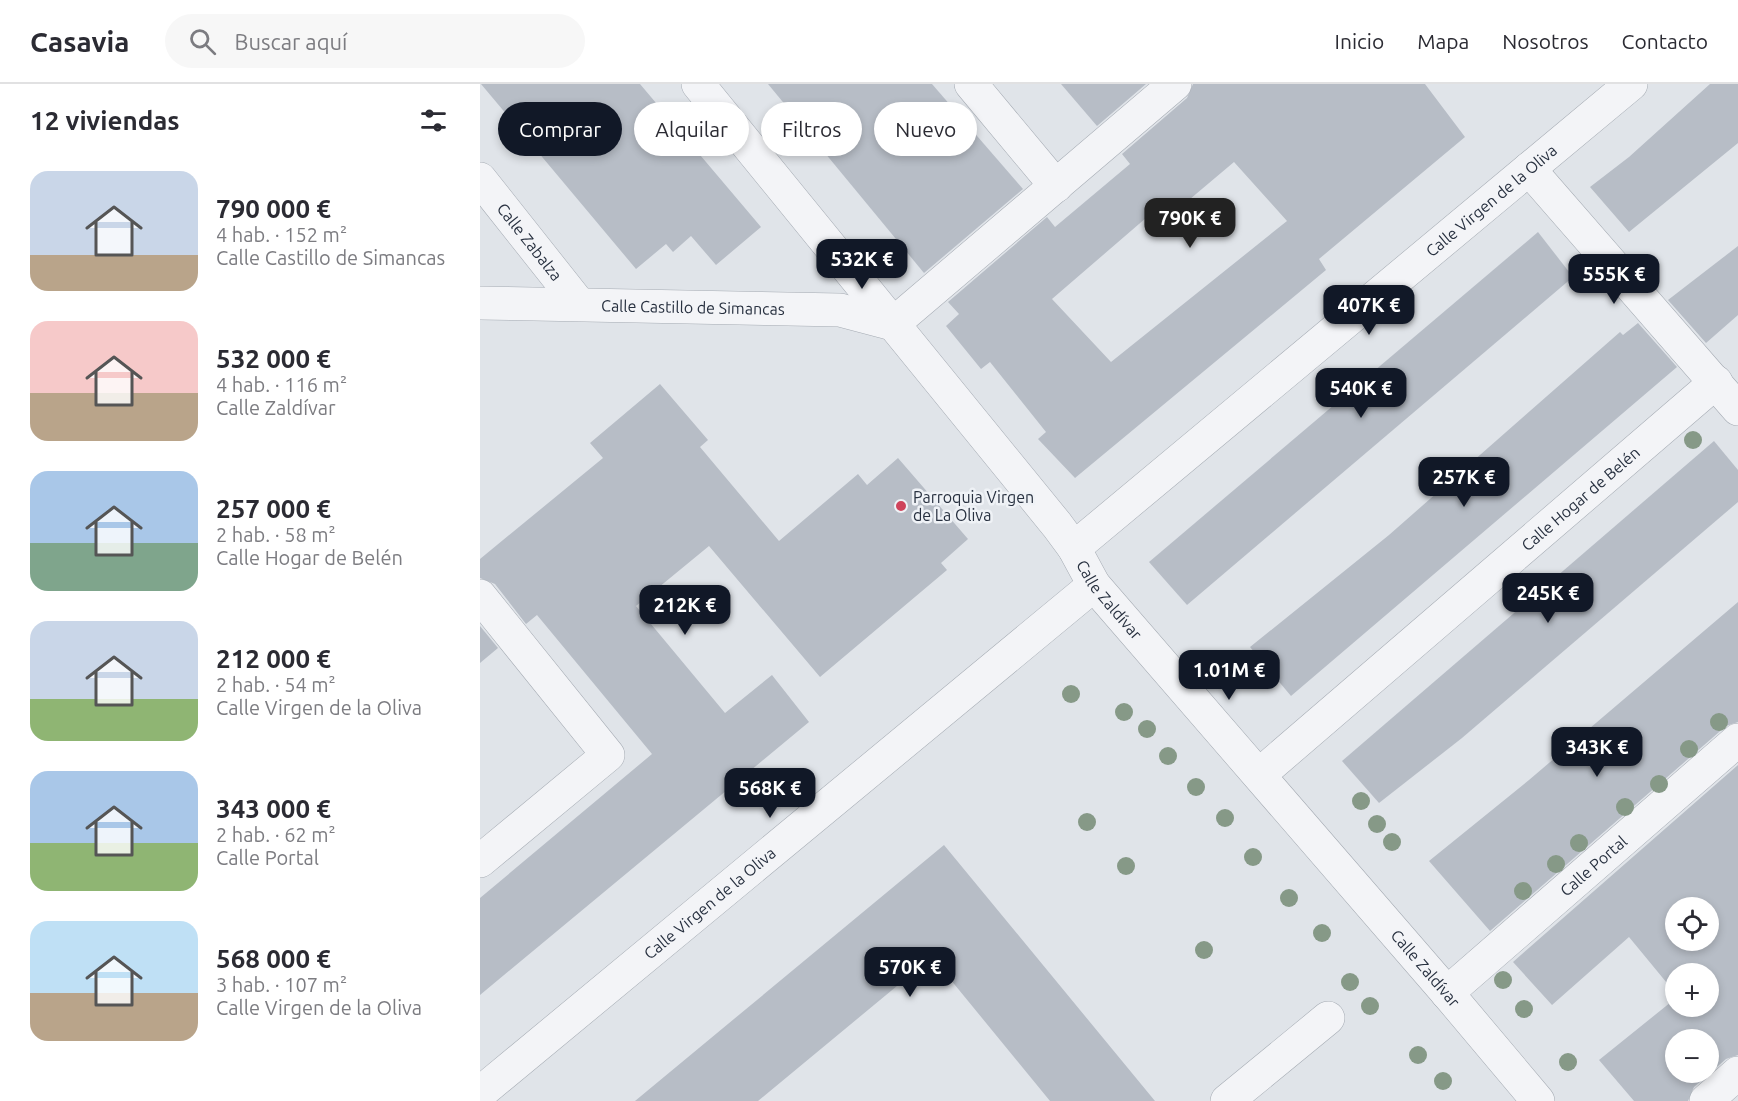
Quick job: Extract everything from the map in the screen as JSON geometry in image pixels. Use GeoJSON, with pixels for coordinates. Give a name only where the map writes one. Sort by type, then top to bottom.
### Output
{"type":"FeatureCollection","features":[{"type":"Feature","properties":{"kind":"street","name":"Calle Zaldívar"},"geometry":{"type":"LineString","coordinates":[[698,84],[1074,548],[1094,585],[1538,1101]]}},
{"type":"Feature","properties":{"kind":"street"},"geometry":{"type":"LineString","coordinates":[[971,84],[1056,186]]}},
{"type":"Feature","properties":{"kind":"street"},"geometry":{"type":"LineString","coordinates":[[893,324],[1175,84]]}},
{"type":"Feature","properties":{"kind":"street","name":"Calle Virgen de la Oliva"},"geometry":{"type":"LineString","coordinates":[[1074,548],[1631,84]]}},
{"type":"Feature","properties":{"kind":"street"},"geometry":{"type":"LineString","coordinates":[[1529,169],[1727,372],[1738,409]]}},
{"type":"Feature","properties":{"kind":"street","name":"Calle Zabalza"},"geometry":{"type":"LineString","coordinates":[[480,179],[579,304]]}},
{"type":"Feature","properties":{"kind":"street","name":"Calle Castillo de Simancas"},"geometry":{"type":"LineString","coordinates":[[480,303],[840,310],[893,324]]}},
{"type":"Feature","properties":{"kind":"street","name":"Calle Hogar de Belén"},"geometry":{"type":"LineString","coordinates":[[1259,775],[1727,372]]}},
{"type":"Feature","properties":{"kind":"street","name":"Calle Virgen de la Oliva"},"geometry":{"type":"LineString","coordinates":[[484,1080],[1094,585]]}},
{"type":"Feature","properties":{"kind":"street"},"geometry":{"type":"LineString","coordinates":[[480,596],[608,755],[480,861]]}},
{"type":"Feature","properties":{"kind":"street","name":"Calle Portal"},"geometry":{"type":"LineString","coordinates":[[1447,993],[1738,740]]}},
{"type":"Feature","properties":{"kind":"street"},"geometry":{"type":"LineString","coordinates":[[1227,1101],[1328,1018]]}},
{"type":"Feature","properties":{"kind":"street"},"geometry":{"type":"LineString","coordinates":[[1706,1101],[1738,1073]]}},
{"type":"Feature","properties":{"kind":"building"},"geometry":{"type":"Polygon","coordinates":[[[481,84],[640,84],[655,102],[634,102],[634,156],[701,156],[761,227],[716,265],[691,236],[673,252],[666,244],[636,269],[541,156],[622,156],[622,102],[498,102],[498,104],[481,84]]]}},
{"type":"Feature","properties":{"kind":"building"},"geometry":{"type":"Polygon","coordinates":[[[768,84],[932,84],[948,102],[874,102],[874,156],[977,156],[977,136],[1023,189],[924,273],[827,156],[862,156],[862,102],[783,102],[768,84]]]}},
{"type":"Feature","properties":{"kind":"building"},"geometry":{"type":"Polygon","coordinates":[[[1061,84],[1146,84],[1097,126],[1061,84]]]}},
{"type":"Feature","properties":{"kind":"building"},"geometry":{"type":"Polygon","coordinates":[[[1193,84],[1425,84],[1465,137],[1319,259],[1326,270],[1075,478],[1038,439],[1046,432],[990,362],[981,369],[946,326],[959,314],[948,302],[1047,217],[1055,227],[1130,164],[1122,154],[1187,98],[1193,84]],[[1234,162],[1177,210],[1168,199],[1052,299],[1111,362],[1287,221],[1234,162]]]}},
{"type":"Feature","properties":{"kind":"building"},"geometry":{"type":"Polygon","coordinates":[[[1710,84],[1738,84],[1738,143],[1629,232],[1590,187],[1629,157],[1710,84]]]}},
{"type":"Feature","properties":{"kind":"building"},"geometry":{"type":"Polygon","coordinates":[[[1538,232],[1573,277],[1187,605],[1149,562],[1538,232]]]}},
{"type":"Feature","properties":{"kind":"building"},"geometry":{"type":"Polygon","coordinates":[[[1738,246],[1738,315],[1706,343],[1668,300],[1738,246]]]}},
{"type":"Feature","properties":{"kind":"building"},"geometry":{"type":"Polygon","coordinates":[[[1638,323],[1677,367],[1291,696],[1250,647],[1389,535],[1620,332],[1623,335],[1638,323]]]}},
{"type":"Feature","properties":{"kind":"building"},"geometry":{"type":"Polygon","coordinates":[[[660,384],[708,440],[700,447],[779,541],[858,474],[867,485],[898,458],[968,539],[941,563],[947,570],[820,677],[709,546],[636,606],[725,713],[772,675],[809,722],[480,995],[480,898],[652,754],[537,615],[526,624],[495,584],[480,578],[480,559],[603,458],[590,443],[660,384]]]}},
{"type":"Feature","properties":{"kind":"building"},"geometry":{"type":"Polygon","coordinates":[[[1714,441],[1738,470],[1738,502],[1462,738],[1379,803],[1342,761],[1714,441]]]}},
{"type":"Feature","properties":{"kind":"building"},"geometry":{"type":"Polygon","coordinates":[[[1738,602],[1738,722],[1726,726],[1490,931],[1429,861],[1529,780],[1738,602]]]}},
{"type":"Feature","properties":{"kind":"building"},"geometry":{"type":"Polygon","coordinates":[[[480,626],[498,648],[480,663],[480,626]]]}},
{"type":"Feature","properties":{"kind":"building"},"geometry":{"type":"Polygon","coordinates":[[[1738,765],[1738,1055],[1726,1059],[1719,1065],[1719,1029],[1665,1029],[1665,1083],[1699,1083],[1694,1087],[1688,1101],[1634,1101],[1599,1060],[1665,1007],[1665,1017],[1719,1017],[1719,963],[1665,963],[1665,981],[1629,937],[1552,1005],[1513,962],[1738,765]]]}},
{"type":"Feature","properties":{"kind":"building"},"geometry":{"type":"Polygon","coordinates":[[[944,845],[1155,1101],[1050,1101],[932,957],[758,1101],[635,1101],[944,845]]]}},
{"type":"Feature","properties":{"kind":"place","name":"Parroquia Virgen de La Oliva"},"geometry":{"type":"Point","coordinates":[901,506]}}]}
